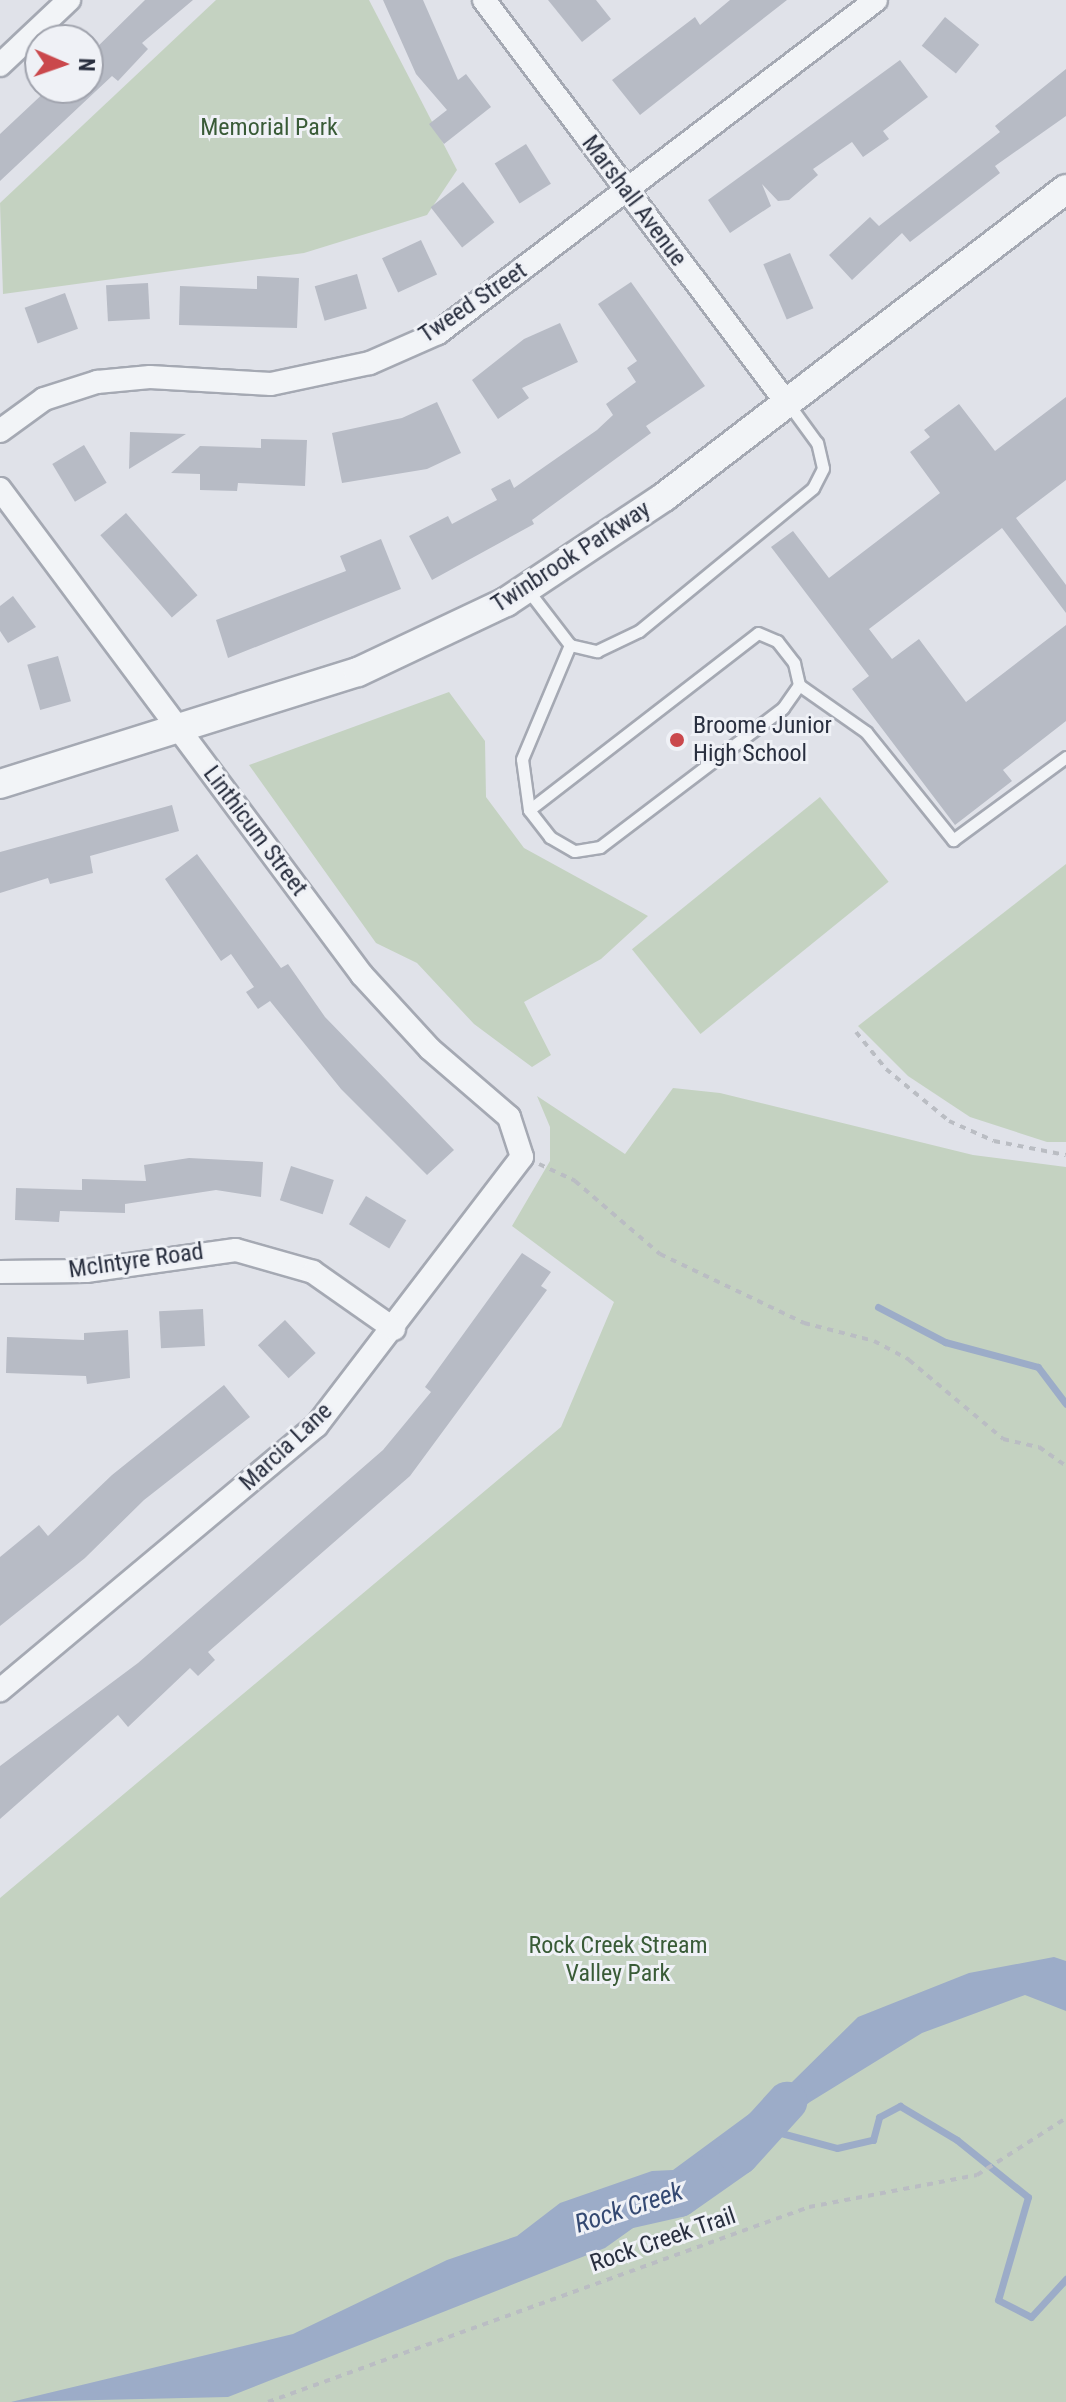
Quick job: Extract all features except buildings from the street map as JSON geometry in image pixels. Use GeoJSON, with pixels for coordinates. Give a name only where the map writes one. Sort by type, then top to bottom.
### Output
{"type":"FeatureCollection","features":[{"type":"Feature","properties":{"kind":"street"},"geometry":{"type":"LineString","coordinates":[[0,65],[69,0]]}},
{"type":"Feature","properties":{"kind":"street","name":"Marshall Avenue"},"geometry":{"type":"LineString","coordinates":[[484,0],[786,402]]}},
{"type":"Feature","properties":{"kind":"street","name":"Tweed Street"},"geometry":{"type":"LineString","coordinates":[[0,431],[44,399],[97,382],[150,377],[271,384],[370,363],[438,333],[627,193],[876,0]]}},
{"type":"Feature","properties":{"kind":"street","name":"Twinbrook Parkway"},"geometry":{"type":"LineString","coordinates":[[0,784],[358,672],[527,589],[664,497],[1066,189]]}},
{"type":"Feature","properties":{"kind":"street","name":"Linthicum Street"},"geometry":{"type":"LineString","coordinates":[[0,489],[362,975],[430,1049],[509,1117],[522,1157]]}},
{"type":"Feature","properties":{"kind":"street","name":"Marcia Lane"},"geometry":{"type":"LineString","coordinates":[[0,1690],[316,1426],[394,1329],[522,1157]]}},
{"type":"Feature","properties":{"kind":"street","name":"McIntyre Road"},"geometry":{"type":"LineString","coordinates":[[0,1272],[86,1271],[236,1250],[313,1272],[394,1329]]}},
{"type":"Feature","properties":{"kind":"lane"},"geometry":{"type":"LineString","coordinates":[[527,589],[570,645],[597,651],[639,631],[813,488],[823,468],[817,443],[786,402]]}},
{"type":"Feature","properties":{"kind":"lane"},"geometry":{"type":"LineString","coordinates":[[529,810],[758,633],[777,641],[794,663],[799,685],[866,732],[953,840],[1066,757]]}},
{"type":"Feature","properties":{"kind":"lane"},"geometry":{"type":"LineString","coordinates":[[570,645],[522,759],[529,810],[550,837],[574,851],[600,847],[783,708],[799,685]]}},
{"type":"Feature","properties":{"kind":"path"},"geometry":{"type":"LineString","coordinates":[[856,1032],[886,1069],[949,1121],[994,1141],[1066,1155]]}},
{"type":"Feature","properties":{"kind":"path"},"geometry":{"type":"LineString","coordinates":[[522,1157],[575,1181],[660,1254],[804,1323],[898,1353],[1003,1439],[1039,1447],[1066,1466]]}},
{"type":"Feature","properties":{"kind":"path","name":"Rock Creek Trail"},"geometry":{"type":"LineString","coordinates":[[268,2402],[809,2207],[985,2171],[1066,2118]]}},
{"type":"Feature","properties":{"kind":"green space","name":"Memorial Park"},"geometry":{"type":"Polygon","coordinates":[[[216,0],[369,0],[457,170],[427,215],[304,253],[3,294],[0,203],[216,0]]]}},
{"type":"Feature","properties":{"kind":"green space"},"geometry":{"type":"Polygon","coordinates":[[[449,692],[485,741],[486,797],[524,848],[648,916],[601,959],[524,1002],[551,1055],[532,1067],[474,1024],[417,963],[376,943],[249,765],[449,692]]]}},
{"type":"Feature","properties":{"kind":"green space"},"geometry":{"type":"Polygon","coordinates":[[[820,797],[889,882],[701,1034],[632,949],[820,797]]]}},
{"type":"Feature","properties":{"kind":"green space"},"geometry":{"type":"Polygon","coordinates":[[[1066,864],[1066,1142],[1047,1142],[970,1117],[908,1076],[858,1026],[1066,864]]]}},
{"type":"Feature","properties":{"kind":"green space","name":"Rock Creek Stream Valley Park"},"geometry":{"type":"Polygon","coordinates":[[[673,1088],[720,1093],[973,1155],[1066,1167],[1066,2402],[0,2402],[0,1898],[561,1427],[614,1302],[512,1226],[550,1161],[550,1127],[537,1096],[625,1154],[673,1088]]]}},
{"type":"Feature","properties":{"kind":"water"},"geometry":{"type":"Polygon","coordinates":[[[1054,1957],[1066,1961],[1066,2011],[1025,1995],[922,2033],[810,2102],[605,2248],[228,2397],[11,2402],[293,2334],[447,2260],[517,2236],[560,2203],[652,2171],[673,2170],[791,2083],[858,2017],[969,1973],[1054,1957]]]}},
{"type":"Feature","properties":{"kind":"waterway"},"geometry":{"type":"LineString","coordinates":[[878,1307],[945,1342],[1038,1367],[1066,1404]]}},
{"type":"Feature","properties":{"kind":"waterway","name":"Rock Creek"},"geometry":{"type":"LineString","coordinates":[[622,2210],[679,2197],[739,2155],[787,2102]]}},
{"type":"Feature","properties":{"kind":"waterway"},"geometry":{"type":"LineString","coordinates":[[766,2129],[837,2148],[873,2140],[879,2117],[900,2106],[957,2140],[1028,2197],[998,2300],[1031,2317],[1066,2279]]}},
{"type":"Feature","properties":{"kind":"place","name":"Broome Junior High School"},"geometry":{"type":"Point","coordinates":[677,740]}}]}
